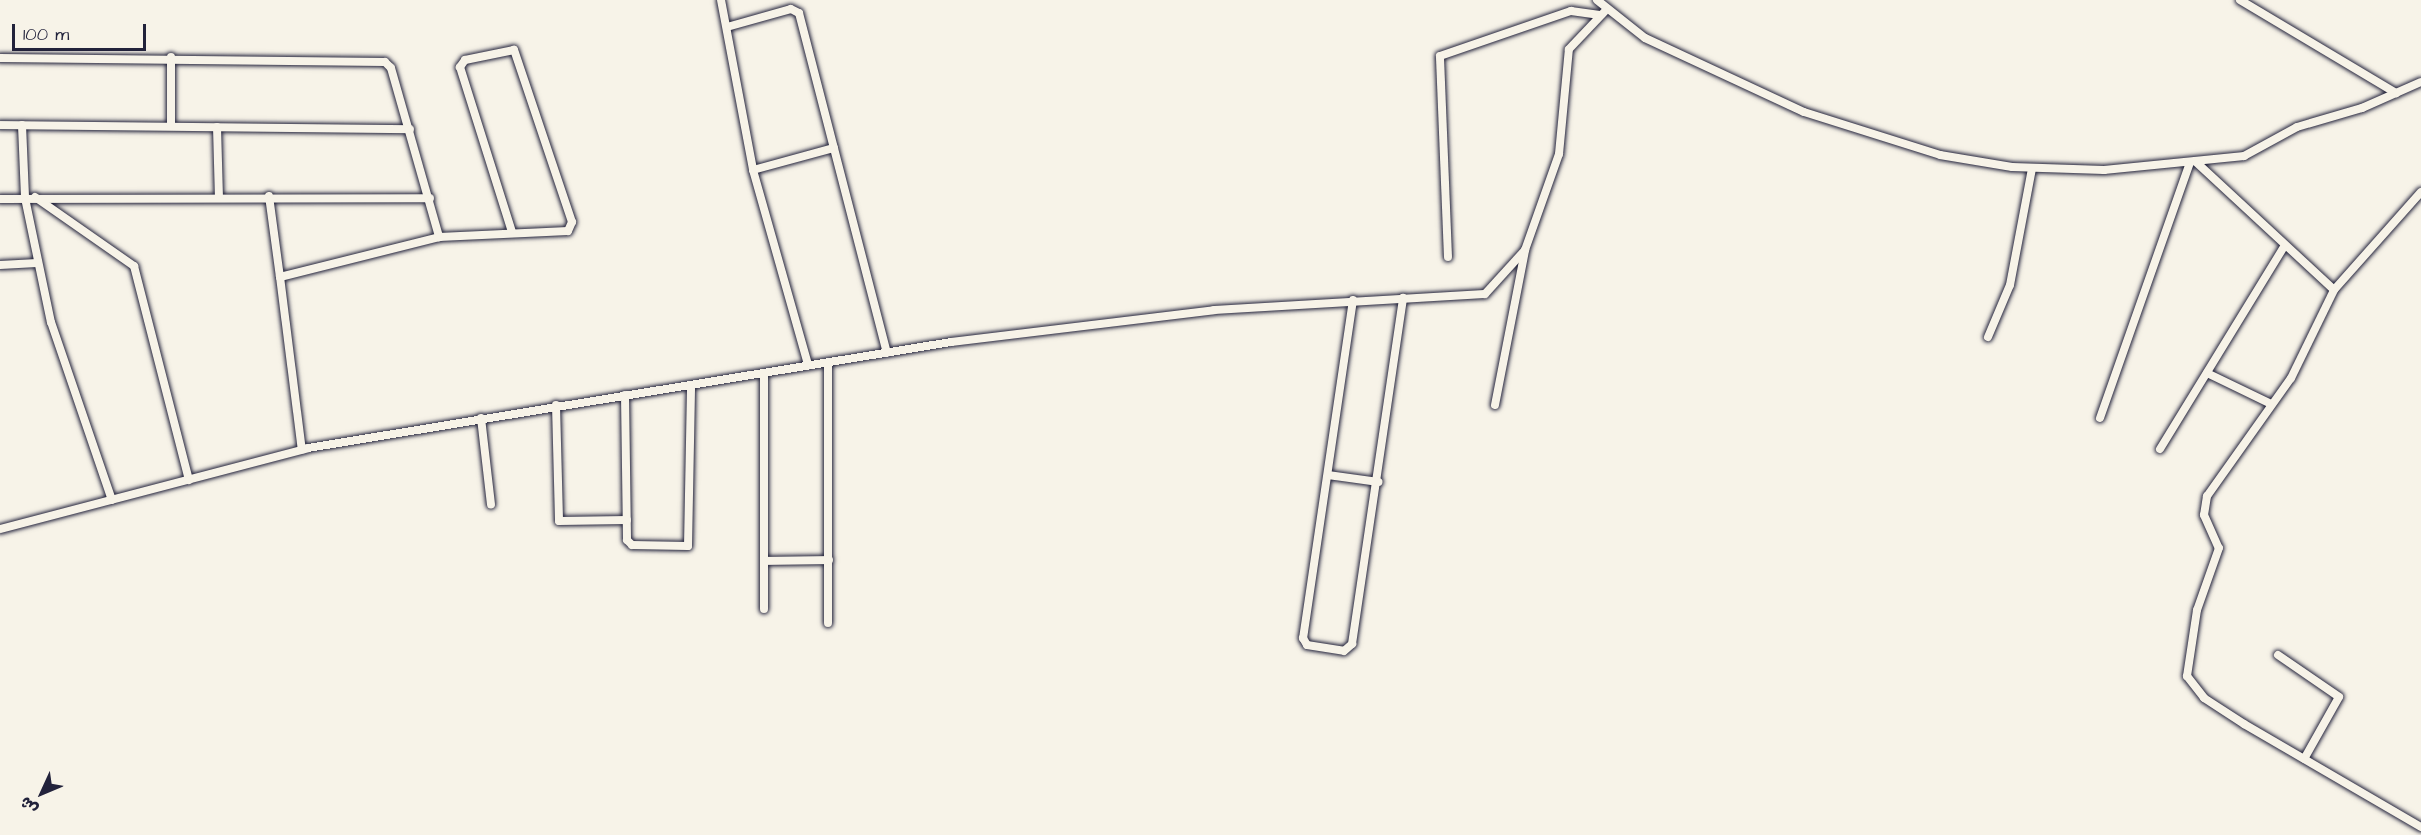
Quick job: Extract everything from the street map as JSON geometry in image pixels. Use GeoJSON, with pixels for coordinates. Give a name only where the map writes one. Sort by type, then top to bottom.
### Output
{"type":"FeatureCollection","features":[{"type":"Feature","properties":{"kind":"street"},"geometry":{"type":"LineString","coordinates":[[720,0],[753,170],[808,366]]}},
{"type":"Feature","properties":{"kind":"street"},"geometry":{"type":"LineString","coordinates":[[727,27],[794,9],[801,0]]}},
{"type":"Feature","properties":{"kind":"street"},"geometry":{"type":"LineString","coordinates":[[1596,0],[1603,13]]}},
{"type":"Feature","properties":{"kind":"street"},"geometry":{"type":"LineString","coordinates":[[2240,0],[2396,93]]}},
{"type":"Feature","properties":{"kind":"street"},"geometry":{"type":"LineString","coordinates":[[794,9],[834,148],[887,353]]}},
{"type":"Feature","properties":{"kind":"street"},"geometry":{"type":"LineString","coordinates":[[1448,257],[1440,56],[1570,11],[1603,13],[1645,38],[1804,112],[1940,155],[2032,169],[2193,163],[2254,153],[2297,127],[2396,93],[2421,81]]}},
{"type":"Feature","properties":{"kind":"street"},"geometry":{"type":"LineString","coordinates":[[1495,405],[1525,250],[1559,154],[1569,49],[1603,13]]}},
{"type":"Feature","properties":{"kind":"street"},"geometry":{"type":"LineString","coordinates":[[280,277],[438,237],[568,231],[573,222],[518,54],[510,50],[465,60],[459,67],[512,232]]}},
{"type":"Feature","properties":{"kind":"street"},"geometry":{"type":"LineString","coordinates":[[0,58],[171,57],[385,62],[392,68],[430,198],[438,237]]}},
{"type":"Feature","properties":{"kind":"street"},"geometry":{"type":"LineString","coordinates":[[171,57],[171,126]]}},
{"type":"Feature","properties":{"kind":"street"},"geometry":{"type":"LineString","coordinates":[[0,124],[410,129]]}},
{"type":"Feature","properties":{"kind":"street"},"geometry":{"type":"LineString","coordinates":[[22,125],[25,198],[37,263],[64,369],[112,500]]}},
{"type":"Feature","properties":{"kind":"street"},"geometry":{"type":"LineString","coordinates":[[217,126],[219,198]]}},
{"type":"Feature","properties":{"kind":"street"},"geometry":{"type":"LineString","coordinates":[[753,170],[834,148]]}},
{"type":"Feature","properties":{"kind":"street"},"geometry":{"type":"LineString","coordinates":[[2193,163],[2334,290]]}},
{"type":"Feature","properties":{"kind":"street"},"geometry":{"type":"LineString","coordinates":[[2100,418],[2193,163]]}},
{"type":"Feature","properties":{"kind":"street"},"geometry":{"type":"LineString","coordinates":[[1988,337],[2010,285],[2032,169]]}},
{"type":"Feature","properties":{"kind":"street"},"geometry":{"type":"LineString","coordinates":[[2421,192],[2334,290],[2304,356],[2219,474],[2204,506],[2219,548],[2197,610],[2187,675],[2204,698],[2421,827]]}},
{"type":"Feature","properties":{"kind":"street"},"geometry":{"type":"LineString","coordinates":[[0,199],[269,196],[430,198]]}},
{"type":"Feature","properties":{"kind":"street"},"geometry":{"type":"LineString","coordinates":[[269,196],[302,450]]}},
{"type":"Feature","properties":{"kind":"street"},"geometry":{"type":"LineString","coordinates":[[35,197],[134,266],[189,480]]}},
{"type":"Feature","properties":{"kind":"street"},"geometry":{"type":"LineString","coordinates":[[2160,449],[2285,245]]}},
{"type":"Feature","properties":{"kind":"street"},"geometry":{"type":"LineString","coordinates":[[0,529],[302,450],[556,405],[764,374],[1075,323],[1353,300],[1489,293],[1525,250]]}},
{"type":"Feature","properties":{"kind":"street"},"geometry":{"type":"LineString","coordinates":[[0,266],[37,263]]}},
{"type":"Feature","properties":{"kind":"street"},"geometry":{"type":"LineString","coordinates":[[1353,300],[1303,638],[1307,645],[1344,651],[1352,644],[1379,482],[1403,298]]}},
{"type":"Feature","properties":{"kind":"street"},"geometry":{"type":"LineString","coordinates":[[828,363],[828,624]]}},
{"type":"Feature","properties":{"kind":"street"},"geometry":{"type":"LineString","coordinates":[[2207,373],[2271,404]]}},
{"type":"Feature","properties":{"kind":"street"},"geometry":{"type":"LineString","coordinates":[[764,374],[764,609]]}},
{"type":"Feature","properties":{"kind":"street"},"geometry":{"type":"LineString","coordinates":[[625,395],[627,520],[632,545],[690,545],[691,385]]}},
{"type":"Feature","properties":{"kind":"street"},"geometry":{"type":"LineString","coordinates":[[556,405],[559,521],[627,520]]}},
{"type":"Feature","properties":{"kind":"street"},"geometry":{"type":"LineString","coordinates":[[481,418],[491,504]]}},
{"type":"Feature","properties":{"kind":"street"},"geometry":{"type":"LineString","coordinates":[[1328,475],[1379,482]]}},
{"type":"Feature","properties":{"kind":"street"},"geometry":{"type":"LineString","coordinates":[[764,561],[829,560]]}},
{"type":"Feature","properties":{"kind":"street"},"geometry":{"type":"LineString","coordinates":[[2278,655],[2339,697],[2304,759]]}}]}
